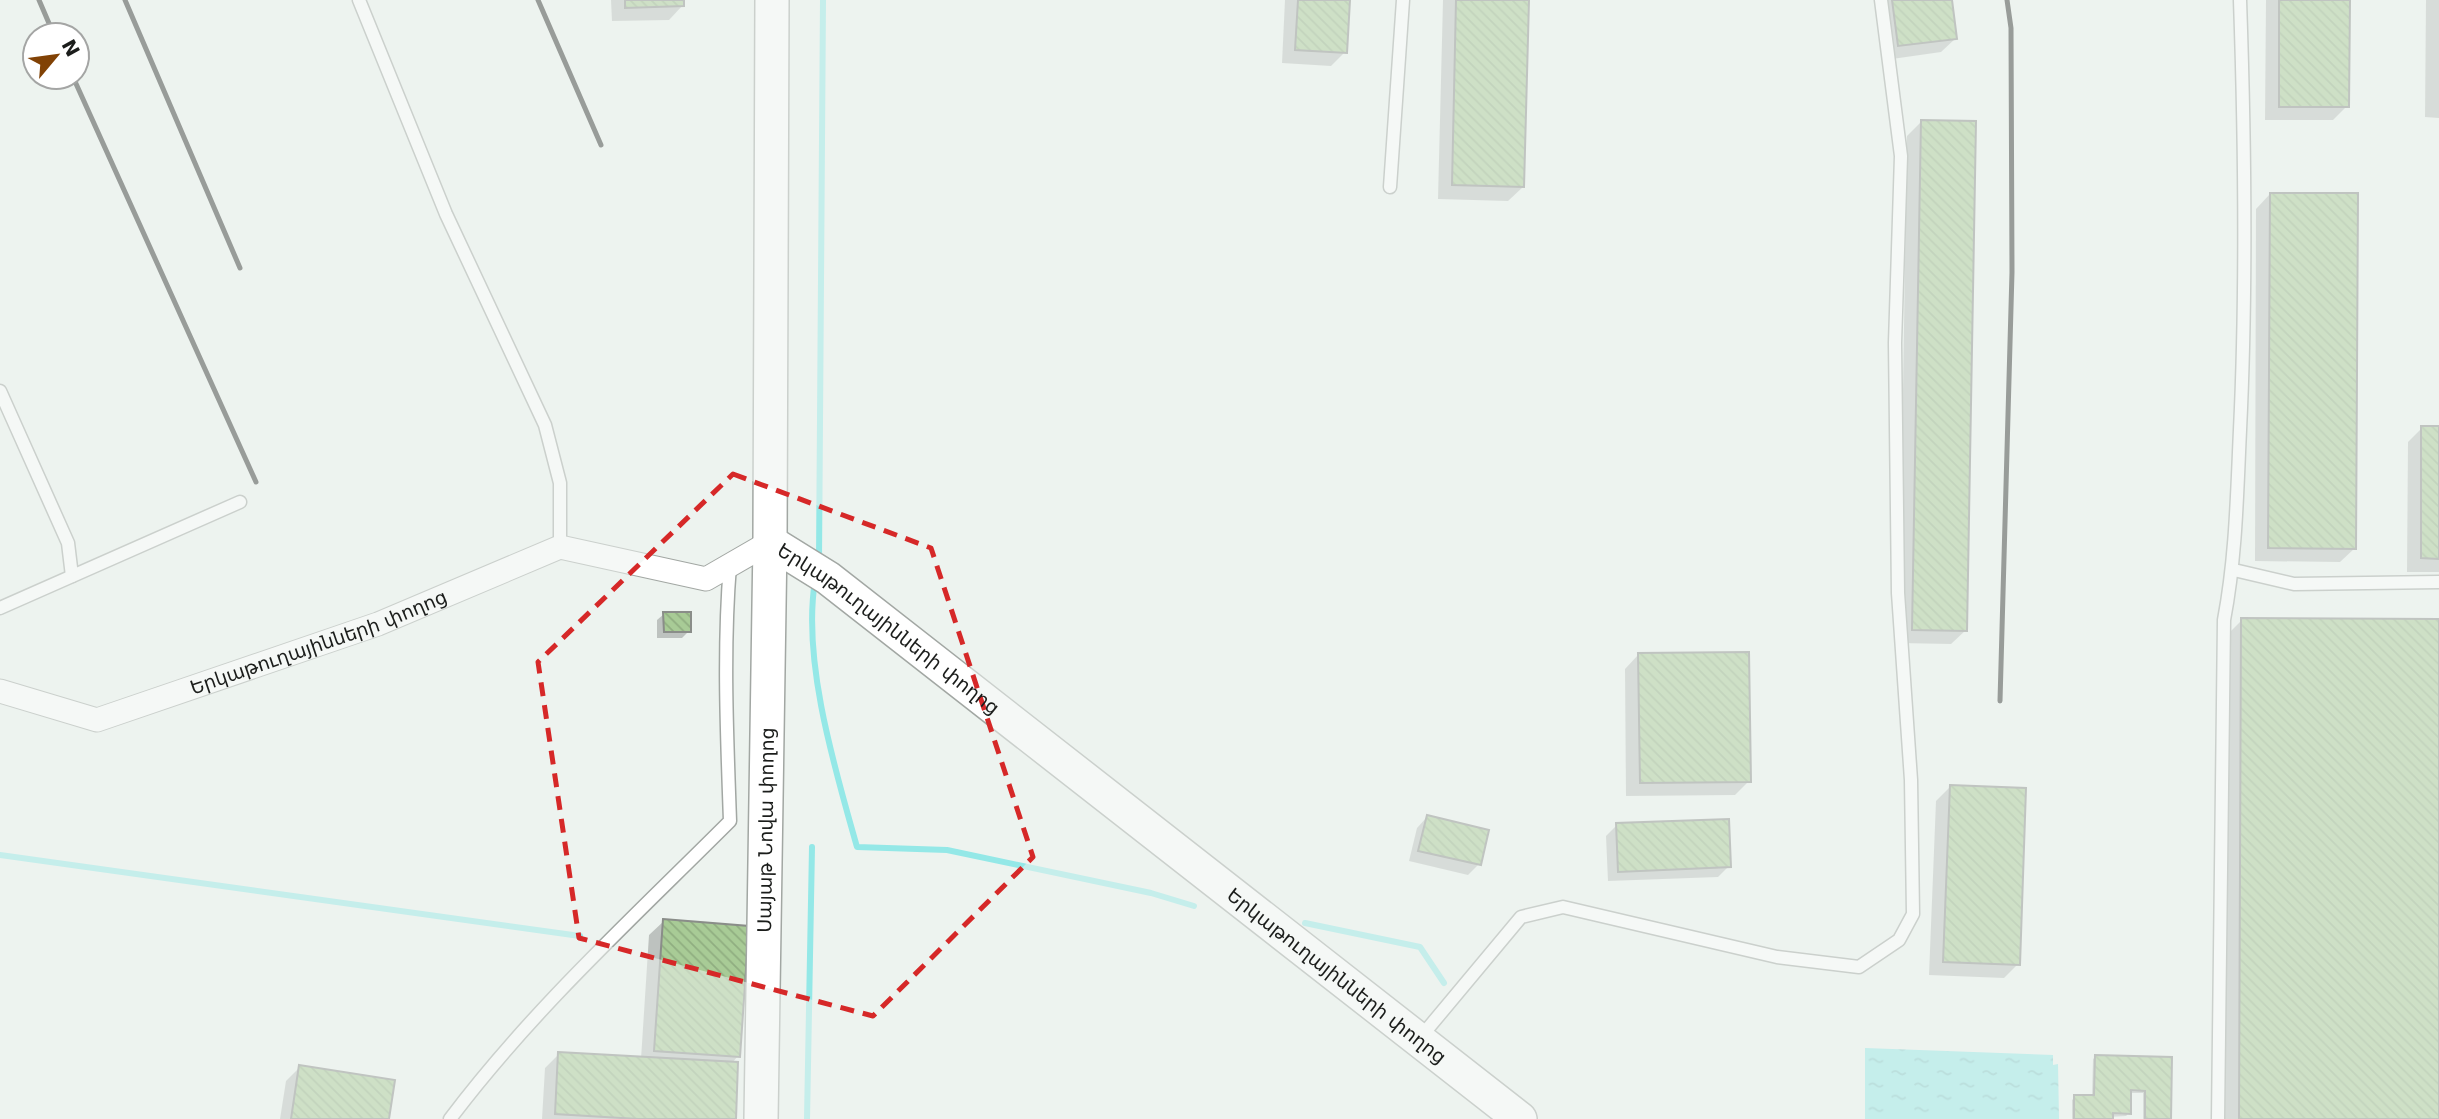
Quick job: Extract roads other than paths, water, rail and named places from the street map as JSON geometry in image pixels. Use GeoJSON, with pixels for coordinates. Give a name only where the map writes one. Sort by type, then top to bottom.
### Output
{"type":"FeatureCollection","features":[{"type":"Feature","properties":{"kind":"main road","name":"Սայաթ Նովա փողոց"},"geometry":{"type":"LineString","coordinates":[[761,1119],[770,542],[772,0]]}},
{"type":"Feature","properties":{"kind":"main road","name":"Երկաթուղայինների փողոց"},"geometry":{"type":"LineString","coordinates":[[770,542],[828,578],[1520,1119]]}},
{"type":"Feature","properties":{"kind":"street","name":"Երկաթուղայինների փողոց"},"geometry":{"type":"LineString","coordinates":[[0,691],[97,720],[377,624],[560,547],[706,579],[770,542]]}},
{"type":"Feature","properties":{"kind":"lane"},"geometry":{"type":"LineString","coordinates":[[359,0],[446,215],[545,425],[560,483],[560,547]]}},
{"type":"Feature","properties":{"kind":"lane"},"geometry":{"type":"LineString","coordinates":[[1390,187],[1403,0]]}},
{"type":"Feature","properties":{"kind":"lane"},"geometry":{"type":"LineString","coordinates":[[1420,1039],[1521,917],[1563,907],[1777,957],[1859,967],[1899,940],[1913,914],[1912,780],[1898,593],[1895,343],[1900,156],[1881,0]]}},
{"type":"Feature","properties":{"kind":"lane"},"geometry":{"type":"LineString","coordinates":[[2218,1119],[2224,620],[2234,570],[2245,317],[2245,154],[2239,0]]}},
{"type":"Feature","properties":{"kind":"lane"},"geometry":{"type":"LineString","coordinates":[[0,391],[68,543],[72,576]]}},
{"type":"Feature","properties":{"kind":"lane"},"geometry":{"type":"LineString","coordinates":[[0,608],[240,502]]}},
{"type":"Feature","properties":{"kind":"lane"},"geometry":{"type":"LineString","coordinates":[[450,1119],[482,1077],[586,965],[730,821],[726,609],[730,565]]}},
{"type":"Feature","properties":{"kind":"lane"},"geometry":{"type":"LineString","coordinates":[[2234,570],[2294,584],[2439,582]]}},
{"type":"Feature","properties":{"kind":"water"},"geometry":{"type":"Polygon","coordinates":[[[1865,1048],[2053,1055],[2053,1065],[2058,1064],[2059,1119],[1865,1119],[1865,1048]]]}},
{"type":"Feature","properties":{"kind":"waterway"},"geometry":{"type":"LineString","coordinates":[[819,560],[823,0]]}},
{"type":"Feature","properties":{"kind":"waterway"},"geometry":{"type":"LineString","coordinates":[[815,581],[812,612],[817,680],[831,750],[857,847],[947,850],[1151,893],[1194,906]]}},
{"type":"Feature","properties":{"kind":"waterway"},"geometry":{"type":"LineString","coordinates":[[807,1119],[812,847]]}},
{"type":"Feature","properties":{"kind":"waterway"},"geometry":{"type":"LineString","coordinates":[[0,855],[580,936]]}},
{"type":"Feature","properties":{"kind":"waterway"},"geometry":{"type":"LineString","coordinates":[[1305,923],[1420,947],[1444,983]]}},
{"type":"Feature","properties":{"kind":"railway"},"geometry":{"type":"LineString","coordinates":[[39,0],[48,21]]}},
{"type":"Feature","properties":{"kind":"railway"},"geometry":{"type":"LineString","coordinates":[[125,0],[240,268]]}},
{"type":"Feature","properties":{"kind":"railway"},"geometry":{"type":"LineString","coordinates":[[538,0],[601,145]]}},
{"type":"Feature","properties":{"kind":"railway"},"geometry":{"type":"LineString","coordinates":[[2000,701],[2012,272],[2011,28],[2007,0]]}},
{"type":"Feature","properties":{"kind":"railway"},"geometry":{"type":"LineString","coordinates":[[79,91],[256,482]]}}]}
